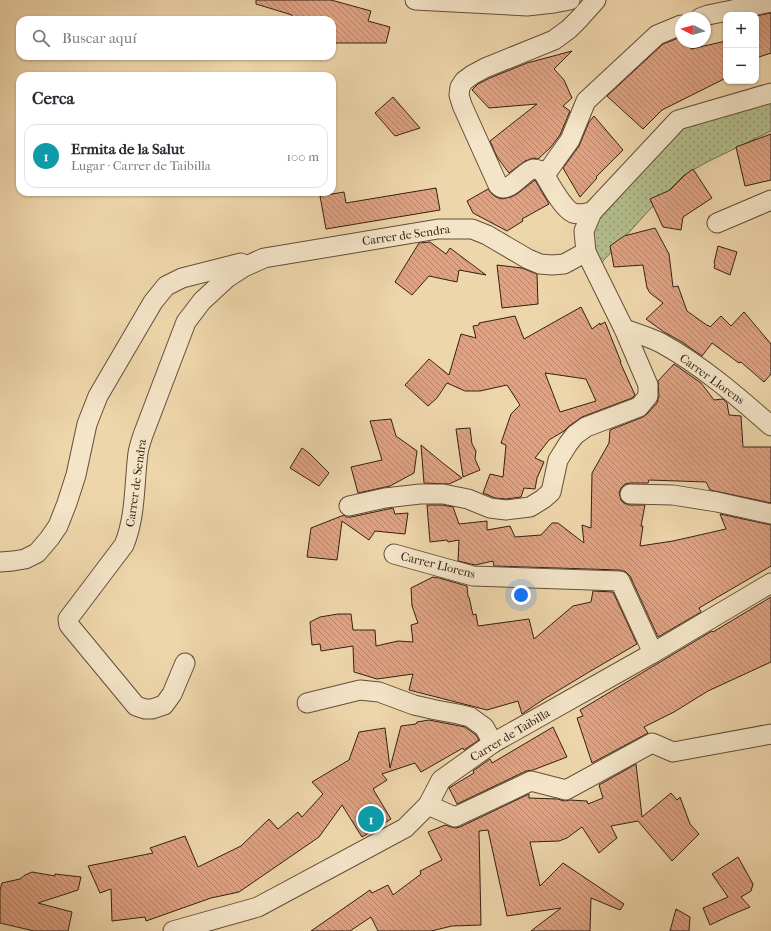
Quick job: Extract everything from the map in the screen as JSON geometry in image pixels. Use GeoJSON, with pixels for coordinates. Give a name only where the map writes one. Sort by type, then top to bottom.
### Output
{"type":"FeatureCollection","features":[{"type":"Feature","properties":{"kind":"street"},"geometry":{"type":"LineString","coordinates":[[415,0],[527,6],[570,0]]}},
{"type":"Feature","properties":{"kind":"street"},"geometry":{"type":"LineString","coordinates":[[592,212],[582,214],[574,213],[566,208],[542,171],[538,169],[533,169],[528,172],[509,187],[501,188],[498,185],[458,96],[460,87],[464,81],[472,75],[485,68],[554,40],[569,29],[596,0]]}},
{"type":"Feature","properties":{"kind":"street"},"geometry":{"type":"LineString","coordinates":[[711,14],[771,2]]}},
{"type":"Feature","properties":{"kind":"street"},"geometry":{"type":"LineString","coordinates":[[545,176],[570,140],[586,101],[657,35],[675,28]]}},
{"type":"Feature","properties":{"kind":"street"},"geometry":{"type":"LineString","coordinates":[[349,506],[385,498],[420,494],[443,494],[468,499],[490,508],[506,510],[530,507],[551,492],[558,460],[575,434],[586,427],[639,407],[648,396],[648,385],[624,329],[586,252],[584,231],[592,212],[678,120],[771,93]]}},
{"type":"Feature","properties":{"kind":"street"},"geometry":{"type":"LineString","coordinates":[[718,224],[771,200]]}},
{"type":"Feature","properties":{"kind":"street","name":"Carrer de Sendra"},"geometry":{"type":"LineString","coordinates":[[0,562],[25,559],[37,553],[58,526],[76,475],[88,424],[98,396],[153,302],[166,286],[182,278],[264,258],[438,229],[456,228],[472,230],[487,235],[528,259],[540,264],[564,264],[586,252]]}},
{"type":"Feature","properties":{"kind":"street","name":"Carrer de Sendra"},"geometry":{"type":"LineString","coordinates":[[186,663],[172,694],[164,705],[145,710],[136,706],[70,624],[68,618],[124,545],[129,533],[139,451],[143,435],[186,322],[202,301],[227,278],[244,267],[264,258]]}},
{"type":"Feature","properties":{"kind":"street","name":"Carrer Llorens"},"geometry":{"type":"LineString","coordinates":[[624,329],[660,343],[700,368],[751,408],[771,426]]}},
{"type":"Feature","properties":{"kind":"street"},"geometry":{"type":"LineString","coordinates":[[630,494],[673,495],[717,502],[771,514]]}},
{"type":"Feature","properties":{"kind":"street","name":"Carrer Llorens"},"geometry":{"type":"LineString","coordinates":[[394,554],[473,576],[620,581],[653,653]]}},
{"type":"Feature","properties":{"kind":"street","name":"Carrer de Taibilla"},"geometry":{"type":"LineString","coordinates":[[173,931],[258,907],[405,828],[428,804],[441,780],[493,743],[653,653],[771,584]]}},
{"type":"Feature","properties":{"kind":"street"},"geometry":{"type":"LineString","coordinates":[[307,703],[360,690],[379,692],[414,705],[470,717],[484,727],[493,743]]}},
{"type":"Feature","properties":{"kind":"street"},"geometry":{"type":"LineString","coordinates":[[428,804],[455,817],[531,781],[566,790],[652,744],[673,752],[771,734]]}},
{"type":"Feature","properties":{"kind":"green space"},"geometry":{"type":"Polygon","coordinates":[[[766,94],[771,104],[771,131],[707,162],[684,175],[651,208],[595,270],[592,212],[678,120],[766,94]]]}},
{"type":"Feature","properties":{"kind":"building"},"geometry":{"type":"Polygon","coordinates":[[[256,0],[331,0],[371,11],[368,21],[390,27],[386,43],[336,43],[336,16],[292,16],[256,4],[256,0]]]}},
{"type":"Feature","properties":{"kind":"building"},"geometry":{"type":"Polygon","coordinates":[[[771,13],[771,53],[759,57],[759,48],[759,15],[771,13]]]}},
{"type":"Feature","properties":{"kind":"building"},"geometry":{"type":"Polygon","coordinates":[[[675,39],[675,48],[691,49],[711,48],[711,44],[723,42],[723,80],[662,110],[643,129],[607,96],[663,44],[675,39]]]}},
{"type":"Feature","properties":{"kind":"building"},"geometry":{"type":"Polygon","coordinates":[[[572,51],[554,69],[564,80],[572,98],[563,106],[570,111],[560,135],[550,148],[538,159],[533,158],[525,161],[509,173],[497,157],[490,141],[537,104],[489,108],[472,90],[478,84],[490,78],[527,63],[572,51]]]}},
{"type":"Feature","properties":{"kind":"building"},"geometry":{"type":"Polygon","coordinates":[[[393,97],[420,128],[395,136],[375,113],[393,97]]]}},
{"type":"Feature","properties":{"kind":"building"},"geometry":{"type":"Polygon","coordinates":[[[594,116],[623,150],[596,177],[597,178],[580,197],[563,168],[579,146],[589,122],[594,116]]]}},
{"type":"Feature","properties":{"kind":"building"},"geometry":{"type":"Polygon","coordinates":[[[771,134],[771,180],[745,186],[736,147],[771,134]]]}},
{"type":"Feature","properties":{"kind":"building"},"geometry":{"type":"Polygon","coordinates":[[[693,169],[712,198],[683,217],[681,230],[663,227],[650,199],[670,190],[693,169]]]}},
{"type":"Feature","properties":{"kind":"building"},"geometry":{"type":"Polygon","coordinates":[[[535,180],[549,204],[522,219],[523,221],[507,231],[473,213],[467,201],[488,189],[496,197],[502,199],[511,197],[535,180]]]}},
{"type":"Feature","properties":{"kind":"building"},"geometry":{"type":"Polygon","coordinates":[[[436,188],[440,210],[326,229],[320,196],[336,196],[336,193],[344,192],[346,203],[436,188]]]}},
{"type":"Feature","properties":{"kind":"building"},"geometry":{"type":"Polygon","coordinates":[[[655,228],[669,254],[673,287],[678,286],[687,311],[710,327],[721,316],[731,326],[744,312],[771,344],[771,374],[764,382],[741,362],[739,363],[712,343],[702,356],[646,319],[663,303],[650,293],[647,288],[643,265],[614,267],[610,246],[624,236],[655,228]]]}},
{"type":"Feature","properties":{"kind":"building"},"geometry":{"type":"Polygon","coordinates":[[[430,242],[446,254],[450,248],[486,275],[459,270],[457,282],[429,276],[412,295],[395,282],[419,243],[430,242]]]}},
{"type":"Feature","properties":{"kind":"building"},"geometry":{"type":"Polygon","coordinates":[[[718,246],[737,252],[730,275],[714,268],[718,246]]]}},
{"type":"Feature","properties":{"kind":"building"},"geometry":{"type":"Polygon","coordinates":[[[497,265],[522,268],[537,274],[538,304],[502,308],[497,265]]]}},
{"type":"Feature","properties":{"kind":"building"},"geometry":{"type":"Polygon","coordinates":[[[581,307],[592,329],[600,323],[600,325],[605,322],[620,362],[635,395],[632,398],[582,417],[549,440],[535,458],[544,462],[537,478],[535,489],[524,488],[521,497],[506,499],[495,498],[483,493],[490,474],[503,477],[506,445],[501,443],[511,414],[520,405],[507,385],[480,391],[465,391],[447,383],[437,398],[428,406],[405,385],[429,359],[449,375],[461,334],[476,338],[473,326],[479,325],[479,323],[515,316],[524,339],[581,307]],[[545,373],[560,412],[596,401],[586,379],[545,373]]]}},
{"type":"Feature","properties":{"kind":"building"},"geometry":{"type":"Polygon","coordinates":[[[674,364],[701,383],[714,400],[723,399],[727,403],[729,415],[741,416],[743,447],[771,447],[771,503],[710,490],[706,482],[649,480],[648,483],[625,484],[619,493],[621,500],[629,505],[645,505],[641,526],[643,526],[640,546],[673,541],[726,529],[720,514],[771,525],[771,566],[699,608],[701,612],[658,637],[630,576],[626,572],[620,570],[494,566],[493,561],[475,565],[458,561],[459,540],[448,542],[447,540],[430,542],[427,505],[453,507],[459,524],[487,521],[487,530],[510,526],[515,537],[541,535],[552,523],[558,523],[584,543],[582,525],[591,528],[592,473],[609,443],[610,430],[647,414],[657,403],[659,396],[658,381],[674,364]]]}},
{"type":"Feature","properties":{"kind":"building"},"geometry":{"type":"Polygon","coordinates":[[[391,419],[396,436],[417,451],[414,473],[390,486],[358,493],[351,467],[382,460],[370,421],[391,419]]]}},
{"type":"Feature","properties":{"kind":"building"},"geometry":{"type":"Polygon","coordinates":[[[470,428],[472,444],[476,451],[475,459],[480,470],[463,477],[456,429],[470,428]]]}},
{"type":"Feature","properties":{"kind":"building"},"geometry":{"type":"Polygon","coordinates":[[[421,445],[462,478],[449,484],[424,483],[421,445]]]}},
{"type":"Feature","properties":{"kind":"building"},"geometry":{"type":"Polygon","coordinates":[[[302,448],[329,473],[319,486],[290,468],[302,448]]]}},
{"type":"Feature","properties":{"kind":"building"},"geometry":{"type":"Polygon","coordinates":[[[393,508],[395,514],[408,513],[405,534],[375,531],[369,540],[342,521],[337,560],[307,557],[311,528],[344,515],[346,517],[351,517],[393,508]]]}},
{"type":"Feature","properties":{"kind":"building"},"geometry":{"type":"Polygon","coordinates":[[[433,577],[467,586],[468,597],[473,615],[476,614],[478,626],[529,619],[534,639],[573,606],[591,602],[593,591],[613,592],[637,644],[541,701],[522,714],[518,701],[487,710],[409,690],[413,674],[377,679],[354,672],[353,646],[321,651],[320,644],[312,645],[310,622],[320,617],[338,614],[351,614],[353,630],[375,630],[376,646],[398,641],[413,642],[411,625],[418,623],[412,606],[411,588],[433,577]]]}},
{"type":"Feature","properties":{"kind":"building"},"geometry":{"type":"Polygon","coordinates":[[[771,597],[771,662],[708,691],[674,712],[644,727],[648,733],[592,763],[577,718],[583,716],[580,710],[771,597]]]}},
{"type":"Feature","properties":{"kind":"building"},"geometry":{"type":"Polygon","coordinates":[[[429,720],[465,727],[476,735],[479,740],[464,750],[463,748],[421,772],[415,763],[382,774],[387,780],[373,789],[391,819],[362,837],[342,805],[319,837],[239,892],[211,898],[146,921],[145,917],[112,921],[111,889],[100,893],[88,866],[153,853],[150,848],[185,836],[198,867],[241,846],[269,819],[278,829],[298,812],[302,817],[323,794],[312,782],[349,760],[359,732],[385,728],[390,768],[401,726],[429,720]]]}},
{"type":"Feature","properties":{"kind":"building"},"geometry":{"type":"Polygon","coordinates":[[[553,727],[567,757],[533,770],[526,771],[457,804],[449,788],[474,773],[473,771],[490,759],[492,763],[553,727]]]}},
{"type":"Feature","properties":{"kind":"building"},"geometry":{"type":"Polygon","coordinates":[[[636,764],[642,817],[671,793],[677,800],[680,797],[690,824],[699,834],[672,861],[638,821],[611,826],[617,838],[599,853],[582,827],[567,838],[559,841],[530,842],[540,886],[563,863],[624,904],[620,910],[591,898],[590,931],[531,931],[561,908],[507,916],[488,830],[479,831],[481,925],[452,926],[431,931],[378,931],[371,917],[350,931],[311,931],[370,890],[372,893],[388,885],[393,895],[421,874],[420,871],[442,860],[428,832],[445,825],[455,828],[460,827],[529,794],[529,798],[587,801],[588,804],[603,798],[599,785],[636,764]]]}},
{"type":"Feature","properties":{"kind":"building"},"geometry":{"type":"Polygon","coordinates":[[[738,857],[753,884],[751,891],[741,897],[750,907],[710,925],[703,908],[728,897],[712,874],[738,857]]]}},
{"type":"Feature","properties":{"kind":"building"},"geometry":{"type":"Polygon","coordinates":[[[32,872],[55,876],[55,874],[81,877],[78,890],[38,903],[72,912],[68,931],[34,931],[0,923],[0,890],[2,883],[20,879],[32,872]]]}},
{"type":"Feature","properties":{"kind":"building"},"geometry":{"type":"Polygon","coordinates":[[[676,909],[690,917],[689,931],[670,931],[676,909]]]}},
{"type":"Feature","properties":{"kind":"place","name":"Ermita de la Salut"},"geometry":{"type":"Point","coordinates":[371,819]}}]}
